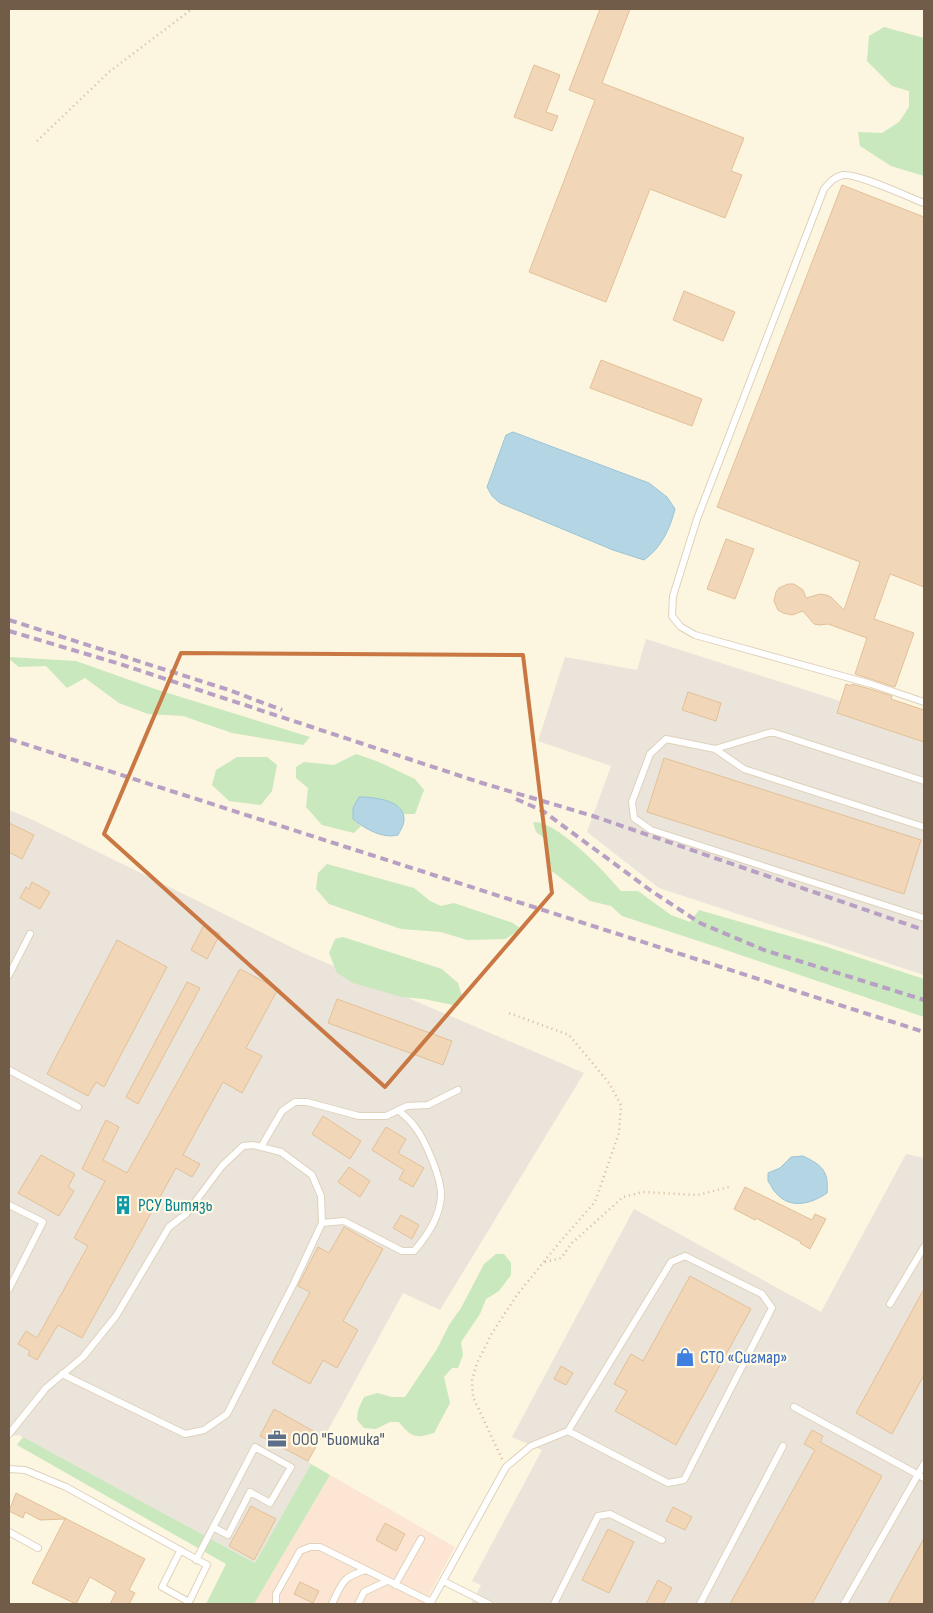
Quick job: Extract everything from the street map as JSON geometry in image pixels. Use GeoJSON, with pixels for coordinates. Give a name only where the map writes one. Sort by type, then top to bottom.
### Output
{"type":"FeatureCollection","features":[{"type":"Feature","properties":{"kind":"lane"},"geometry":{"type":"LineString","coordinates":[[924,204],[866,180],[844,175],[834,178],[824,188],[697,519],[673,596],[672,616],[681,627],[694,635],[871,684],[924,702]]}},
{"type":"Feature","properties":{"kind":"lane"},"geometry":{"type":"LineString","coordinates":[[715,749],[772,732],[924,781]]}},
{"type":"Feature","properties":{"kind":"lane"},"geometry":{"type":"LineString","coordinates":[[924,827],[744,769],[715,749],[666,739],[650,754],[632,802],[634,818],[651,830],[924,918]]}},
{"type":"Feature","properties":{"kind":"lane"},"geometry":{"type":"LineString","coordinates":[[9,976],[30,934]]}},
{"type":"Feature","properties":{"kind":"lane"},"geometry":{"type":"LineString","coordinates":[[9,1070],[78,1107]]}},
{"type":"Feature","properties":{"kind":"lane"},"geometry":{"type":"LineString","coordinates":[[261,1147],[282,1111],[294,1102],[307,1102],[359,1116],[386,1116],[407,1106],[428,1105],[458,1090]]}},
{"type":"Feature","properties":{"kind":"lane"},"geometry":{"type":"LineString","coordinates":[[322,1224],[344,1221],[402,1251],[414,1250],[424,1239],[438,1214],[442,1194],[433,1161],[415,1127],[398,1110]]}},
{"type":"Feature","properties":{"kind":"lane"},"geometry":{"type":"LineString","coordinates":[[9,1434],[46,1388],[62,1374],[83,1357],[116,1316],[170,1227],[186,1214],[222,1166],[243,1146],[253,1145],[281,1152],[312,1175],[321,1196],[322,1224],[227,1414],[204,1430],[184,1434],[62,1374]]}},
{"type":"Feature","properties":{"kind":"lane"},"geometry":{"type":"LineString","coordinates":[[9,1205],[43,1222],[9,1289]]}},
{"type":"Feature","properties":{"kind":"lane"},"geometry":{"type":"LineString","coordinates":[[890,1304],[924,1247]]}},
{"type":"Feature","properties":{"kind":"lane"},"geometry":{"type":"LineString","coordinates":[[276,1604],[276,1594],[300,1551],[310,1547],[320,1548],[431,1603],[506,1467],[531,1446],[568,1431],[671,1262],[685,1256],[762,1294],[772,1308],[684,1480],[668,1483],[568,1431]]}},
{"type":"Feature","properties":{"kind":"lane"},"geometry":{"type":"LineString","coordinates":[[794,1407],[921,1476]]}},
{"type":"Feature","properties":{"kind":"lane"},"geometry":{"type":"LineString","coordinates":[[700,1604],[783,1446]]}},
{"type":"Feature","properties":{"kind":"lane"},"geometry":{"type":"LineString","coordinates":[[196,1560],[213,1527],[255,1448],[291,1467],[270,1503],[250,1492],[228,1535],[213,1527]]}},
{"type":"Feature","properties":{"kind":"lane"},"geometry":{"type":"LineString","coordinates":[[844,1604],[921,1476],[924,1464]]}},
{"type":"Feature","properties":{"kind":"lane"},"geometry":{"type":"LineString","coordinates":[[9,1469],[24,1470],[66,1486],[207,1565],[189,1602],[162,1587],[180,1551]]}},
{"type":"Feature","properties":{"kind":"lane"},"geometry":{"type":"LineString","coordinates":[[554,1604],[598,1516],[610,1514],[662,1540]]}},
{"type":"Feature","properties":{"kind":"lane"},"geometry":{"type":"LineString","coordinates":[[9,1532],[38,1548]]}},
{"type":"Feature","properties":{"kind":"lane"},"geometry":{"type":"LineString","coordinates":[[396,1585],[421,1539]]}},
{"type":"Feature","properties":{"kind":"lane"},"geometry":{"type":"LineString","coordinates":[[332,1604],[343,1582],[351,1574],[366,1570]]}},
{"type":"Feature","properties":{"kind":"lane"},"geometry":{"type":"LineString","coordinates":[[443,1580],[490,1604]]}},
{"type":"Feature","properties":{"kind":"lane"},"geometry":{"type":"LineString","coordinates":[[358,1604],[364,1592],[387,1581]]}},
{"type":"Feature","properties":{"kind":"path"},"geometry":{"type":"LineString","coordinates":[[37,141],[110,72],[192,9]]}},
{"type":"Feature","properties":{"kind":"path"},"geometry":{"type":"LineString","coordinates":[[506,1012],[569,1035],[609,1082],[620,1105],[619,1134],[595,1202],[517,1295],[492,1333],[477,1364],[472,1380],[473,1397],[506,1467]]}},
{"type":"Feature","properties":{"kind":"path"},"geometry":{"type":"LineString","coordinates":[[543,1263],[561,1258],[572,1243],[623,1197],[644,1192],[698,1195],[729,1187]]}},
{"type":"Feature","properties":{"kind":"highlighted area"},"geometry":{"type":"Polygon","coordinates":[[[181,653],[523,655],[552,893],[385,1087],[104,834],[181,653]]]}},
{"type":"Feature","properties":{"kind":"shaded area"},"geometry":{"type":"Polygon","coordinates":[[[646,639],[840,701],[846,684],[924,710],[924,975],[659,888],[587,832],[611,766],[538,741],[565,657],[637,670],[646,639]]]}},
{"type":"Feature","properties":{"kind":"shaded area"},"geometry":{"type":"Polygon","coordinates":[[[9,810],[31,819],[303,953],[584,1073],[440,1310],[403,1293],[325,1436],[322,1436],[308,1461],[311,1464],[255,1563],[19,1435],[9,1436],[9,810]]]}},
{"type":"Feature","properties":{"kind":"shaded area"},"geometry":{"type":"Polygon","coordinates":[[[906,1154],[924,1158],[924,1604],[471,1604],[481,1585],[472,1581],[542,1450],[512,1437],[634,1209],[821,1312],[906,1154]]]}},
{"type":"Feature","properties":{"kind":"shaded area"},"geometry":{"type":"Polygon","coordinates":[[[330,1475],[455,1547],[424,1604],[254,1604],[330,1475]]]}},
{"type":"Feature","properties":{"kind":"green space"},"geometry":{"type":"Polygon","coordinates":[[[884,27],[924,38],[924,176],[891,166],[860,146],[858,132],[882,133],[899,122],[909,107],[909,91],[892,86],[867,61],[869,36],[884,27]]]}},
{"type":"Feature","properties":{"kind":"green space"},"geometry":{"type":"Polygon","coordinates":[[[9,657],[76,661],[155,689],[310,737],[303,745],[232,733],[183,716],[148,714],[119,703],[85,678],[67,688],[46,666],[19,667],[9,657]]]}},
{"type":"Feature","properties":{"kind":"green space"},"geometry":{"type":"Polygon","coordinates":[[[356,754],[379,762],[415,779],[424,790],[415,814],[403,814],[398,806],[353,819],[361,826],[354,833],[322,825],[306,807],[308,788],[296,778],[296,767],[304,762],[334,765],[356,754]]]}},
{"type":"Feature","properties":{"kind":"green space"},"geometry":{"type":"Polygon","coordinates":[[[237,757],[267,757],[277,765],[272,791],[261,805],[229,801],[212,785],[216,770],[237,757]]]}},
{"type":"Feature","properties":{"kind":"green space"},"geometry":{"type":"Polygon","coordinates":[[[533,822],[543,824],[568,838],[621,891],[638,891],[671,915],[690,922],[699,910],[824,946],[924,979],[924,1017],[622,916],[611,906],[590,901],[548,868],[547,840],[536,832],[533,822]]]}},
{"type":"Feature","properties":{"kind":"green space"},"geometry":{"type":"Polygon","coordinates":[[[327,864],[414,888],[430,901],[441,906],[454,903],[513,923],[521,929],[505,939],[467,940],[441,932],[401,929],[329,904],[316,889],[318,873],[327,864]]]}},
{"type":"Feature","properties":{"kind":"green space"},"geometry":{"type":"Polygon","coordinates":[[[343,937],[442,969],[458,983],[462,996],[458,1006],[424,999],[402,997],[353,983],[337,973],[329,953],[335,939],[343,937]]]}},
{"type":"Feature","properties":{"kind":"green space"},"geometry":{"type":"Polygon","coordinates":[[[496,1254],[504,1254],[511,1263],[511,1275],[499,1291],[486,1299],[480,1314],[461,1342],[463,1355],[458,1368],[452,1368],[444,1377],[450,1403],[434,1433],[422,1436],[410,1434],[399,1422],[390,1422],[376,1429],[364,1428],[357,1420],[358,1410],[364,1397],[377,1393],[392,1397],[405,1397],[437,1349],[484,1264],[496,1254]]]}},
{"type":"Feature","properties":{"kind":"green space"},"geometry":{"type":"Polygon","coordinates":[[[23,1437],[255,1563],[311,1464],[330,1475],[254,1604],[206,1604],[226,1564],[17,1445],[23,1437]]]}},
{"type":"Feature","properties":{"kind":"water"},"geometry":{"type":"Polygon","coordinates":[[[513,432],[649,483],[667,497],[675,509],[660,544],[644,560],[613,550],[500,503],[492,496],[487,487],[506,435],[513,432]]]}},
{"type":"Feature","properties":{"kind":"water"},"geometry":{"type":"Polygon","coordinates":[[[359,797],[388,801],[400,808],[404,820],[398,835],[386,836],[374,832],[353,819],[353,808],[359,797]]]}},
{"type":"Feature","properties":{"kind":"water"},"geometry":{"type":"Polygon","coordinates":[[[803,1156],[815,1162],[823,1170],[827,1179],[827,1193],[809,1202],[789,1202],[774,1191],[768,1181],[768,1173],[780,1168],[791,1157],[803,1156]]]}},
{"type":"Feature","properties":{"kind":"building"},"geometry":{"type":"Polygon","coordinates":[[[600,9],[630,9],[602,83],[744,138],[731,171],[742,175],[725,218],[650,189],[606,302],[529,272],[595,100],[569,90],[600,9]]]}},
{"type":"Feature","properties":{"kind":"building"},"geometry":{"type":"Polygon","coordinates":[[[534,65],[560,75],[546,112],[558,116],[552,131],[514,117],[534,65]]]}},
{"type":"Feature","properties":{"kind":"building"},"geometry":{"type":"Polygon","coordinates":[[[842,185],[924,217],[924,587],[890,574],[874,619],[914,633],[895,687],[855,674],[867,638],[828,624],[814,624],[803,611],[792,615],[783,613],[778,610],[774,601],[779,588],[788,584],[794,584],[803,590],[806,598],[820,594],[826,595],[831,597],[844,610],[860,562],[717,507],[842,185]]]}},
{"type":"Feature","properties":{"kind":"building"},"geometry":{"type":"Polygon","coordinates":[[[684,291],[735,312],[723,341],[673,320],[684,291]]]}},
{"type":"Feature","properties":{"kind":"building"},"geometry":{"type":"Polygon","coordinates":[[[601,360],[702,399],[692,426],[590,388],[601,360]]]}},
{"type":"Feature","properties":{"kind":"building"},"geometry":{"type":"Polygon","coordinates":[[[726,539],[754,549],[735,599],[707,589],[726,539]]]}},
{"type":"Feature","properties":{"kind":"building"},"geometry":{"type":"Polygon","coordinates":[[[846,684],[851,686],[852,684],[892,696],[891,699],[924,710],[924,742],[837,713],[846,684]]]}},
{"type":"Feature","properties":{"kind":"building"},"geometry":{"type":"Polygon","coordinates":[[[688,692],[721,703],[716,721],[682,710],[688,692]]]}},
{"type":"Feature","properties":{"kind":"building"},"geometry":{"type":"Polygon","coordinates":[[[664,758],[921,840],[904,894],[647,812],[664,758]]]}},
{"type":"Feature","properties":{"kind":"building"},"geometry":{"type":"Polygon","coordinates":[[[9,823],[34,835],[22,859],[9,852],[9,823]]]}},
{"type":"Feature","properties":{"kind":"building"},"geometry":{"type":"Polygon","coordinates":[[[32,882],[50,892],[40,909],[20,898],[26,887],[29,889],[32,882]]]}},
{"type":"Feature","properties":{"kind":"building"},"geometry":{"type":"Polygon","coordinates":[[[204,925],[220,934],[207,959],[191,950],[204,925]]]}},
{"type":"Feature","properties":{"kind":"building"},"geometry":{"type":"Polygon","coordinates":[[[117,940],[167,967],[104,1087],[96,1082],[88,1096],[47,1074],[117,940]]]}},
{"type":"Feature","properties":{"kind":"building","name":"РСУ Витязь"},"geometry":{"type":"Polygon","coordinates":[[[240,969],[278,989],[246,1048],[262,1056],[242,1093],[223,1082],[183,1155],[200,1164],[192,1177],[176,1168],[82,1338],[58,1325],[37,1360],[28,1355],[30,1351],[18,1344],[26,1331],[37,1338],[88,1246],[74,1238],[105,1181],[82,1169],[106,1120],[119,1127],[103,1160],[127,1173],[240,969]]]}},
{"type":"Feature","properties":{"kind":"building"},"geometry":{"type":"Polygon","coordinates":[[[187,982],[200,988],[138,1104],[126,1097],[187,982]]]}},
{"type":"Feature","properties":{"kind":"building"},"geometry":{"type":"Polygon","coordinates":[[[337,999],[452,1041],[443,1065],[328,1023],[337,999]]]}},
{"type":"Feature","properties":{"kind":"building"},"geometry":{"type":"Polygon","coordinates":[[[323,1116],[361,1141],[350,1159],[312,1134],[323,1116]]]}},
{"type":"Feature","properties":{"kind":"building"},"geometry":{"type":"Polygon","coordinates":[[[386,1127],[406,1139],[398,1153],[424,1168],[413,1187],[399,1179],[404,1170],[372,1150],[386,1127]]]}},
{"type":"Feature","properties":{"kind":"building"},"geometry":{"type":"Polygon","coordinates":[[[41,1155],[75,1174],[68,1187],[74,1191],[59,1216],[18,1193],[41,1155]]]}},
{"type":"Feature","properties":{"kind":"building"},"geometry":{"type":"Polygon","coordinates":[[[349,1167],[370,1181],[360,1197],[338,1182],[349,1167]]]}},
{"type":"Feature","properties":{"kind":"building"},"geometry":{"type":"Polygon","coordinates":[[[745,1187],[812,1220],[815,1214],[826,1219],[810,1249],[801,1242],[756,1218],[755,1220],[734,1209],[745,1187]]]}},
{"type":"Feature","properties":{"kind":"building"},"geometry":{"type":"Polygon","coordinates":[[[401,1215],[419,1225],[412,1239],[393,1228],[401,1215]]]}},
{"type":"Feature","properties":{"kind":"building"},"geometry":{"type":"Polygon","coordinates":[[[344,1227],[383,1249],[343,1321],[358,1330],[337,1368],[323,1360],[310,1384],[272,1363],[310,1292],[298,1286],[318,1247],[329,1253],[344,1227]]]}},
{"type":"Feature","properties":{"kind":"building","name":"СТО «Сигмар»"},"geometry":{"type":"Polygon","coordinates":[[[690,1276],[751,1309],[676,1445],[615,1411],[627,1391],[614,1384],[631,1354],[643,1361],[690,1276]]]}},
{"type":"Feature","properties":{"kind":"building"},"geometry":{"type":"Polygon","coordinates":[[[924,1289],[924,1375],[892,1434],[856,1413],[924,1289]]]}},
{"type":"Feature","properties":{"kind":"building"},"geometry":{"type":"Polygon","coordinates":[[[561,1366],[573,1373],[566,1385],[554,1379],[561,1366]]]}},
{"type":"Feature","properties":{"kind":"building"},"geometry":{"type":"Polygon","coordinates":[[[274,1409],[322,1436],[308,1461],[260,1436],[274,1409]]]}},
{"type":"Feature","properties":{"kind":"building"},"geometry":{"type":"Polygon","coordinates":[[[812,1430],[823,1436],[820,1442],[882,1476],[812,1604],[730,1604],[815,1450],[804,1444],[812,1430]]]}},
{"type":"Feature","properties":{"kind":"building"},"geometry":{"type":"Polygon","coordinates":[[[16,1493],[145,1559],[129,1590],[135,1593],[129,1604],[110,1604],[116,1592],[90,1577],[76,1604],[32,1583],[65,1519],[40,1520],[25,1512],[23,1518],[9,1511],[16,1493]]]}},
{"type":"Feature","properties":{"kind":"building"},"geometry":{"type":"Polygon","coordinates":[[[251,1506],[276,1519],[254,1560],[229,1546],[251,1506]]]}},
{"type":"Feature","properties":{"kind":"building"},"geometry":{"type":"Polygon","coordinates":[[[673,1507],[692,1517],[685,1530],[666,1521],[673,1507]]]}},
{"type":"Feature","properties":{"kind":"building"},"geometry":{"type":"Polygon","coordinates":[[[385,1523],[405,1534],[396,1551],[376,1540],[385,1523]]]}},
{"type":"Feature","properties":{"kind":"building"},"geometry":{"type":"Polygon","coordinates":[[[608,1529],[634,1542],[609,1593],[582,1580],[608,1529]]]}},
{"type":"Feature","properties":{"kind":"building"},"geometry":{"type":"Polygon","coordinates":[[[924,1538],[924,1604],[888,1604],[924,1538]]]}},
{"type":"Feature","properties":{"kind":"building"},"geometry":{"type":"Polygon","coordinates":[[[658,1580],[672,1588],[663,1604],[646,1604],[658,1580]]]}},
{"type":"Feature","properties":{"kind":"building"},"geometry":{"type":"Polygon","coordinates":[[[300,1582],[319,1591],[313,1603],[294,1594],[300,1582]]]}},
{"type":"Feature","properties":{"kind":"railway"},"geometry":{"type":"LineString","coordinates":[[9,620],[229,690],[282,710]]}},
{"type":"Feature","properties":{"kind":"railway"},"geometry":{"type":"LineString","coordinates":[[9,631],[120,664],[482,783],[593,816],[924,930]]}},
{"type":"Feature","properties":{"kind":"railway"},"geometry":{"type":"LineString","coordinates":[[9,739],[924,1032]]}},
{"type":"Feature","properties":{"kind":"railway"},"geometry":{"type":"LineString","coordinates":[[516,799],[543,811],[650,890],[700,923],[764,950],[924,1000]]}},
{"type":"Feature","properties":{"kind":"place","name":"РСУ Витязь"},"geometry":{"type":"Point","coordinates":[123,1205]}},
{"type":"Feature","properties":{"kind":"place","name":"СТО «Сигмар»"},"geometry":{"type":"Point","coordinates":[685,1357]}},
{"type":"Feature","properties":{"kind":"place","name":"ООО \"Биомика\""},"geometry":{"type":"Point","coordinates":[277,1439]}}]}
